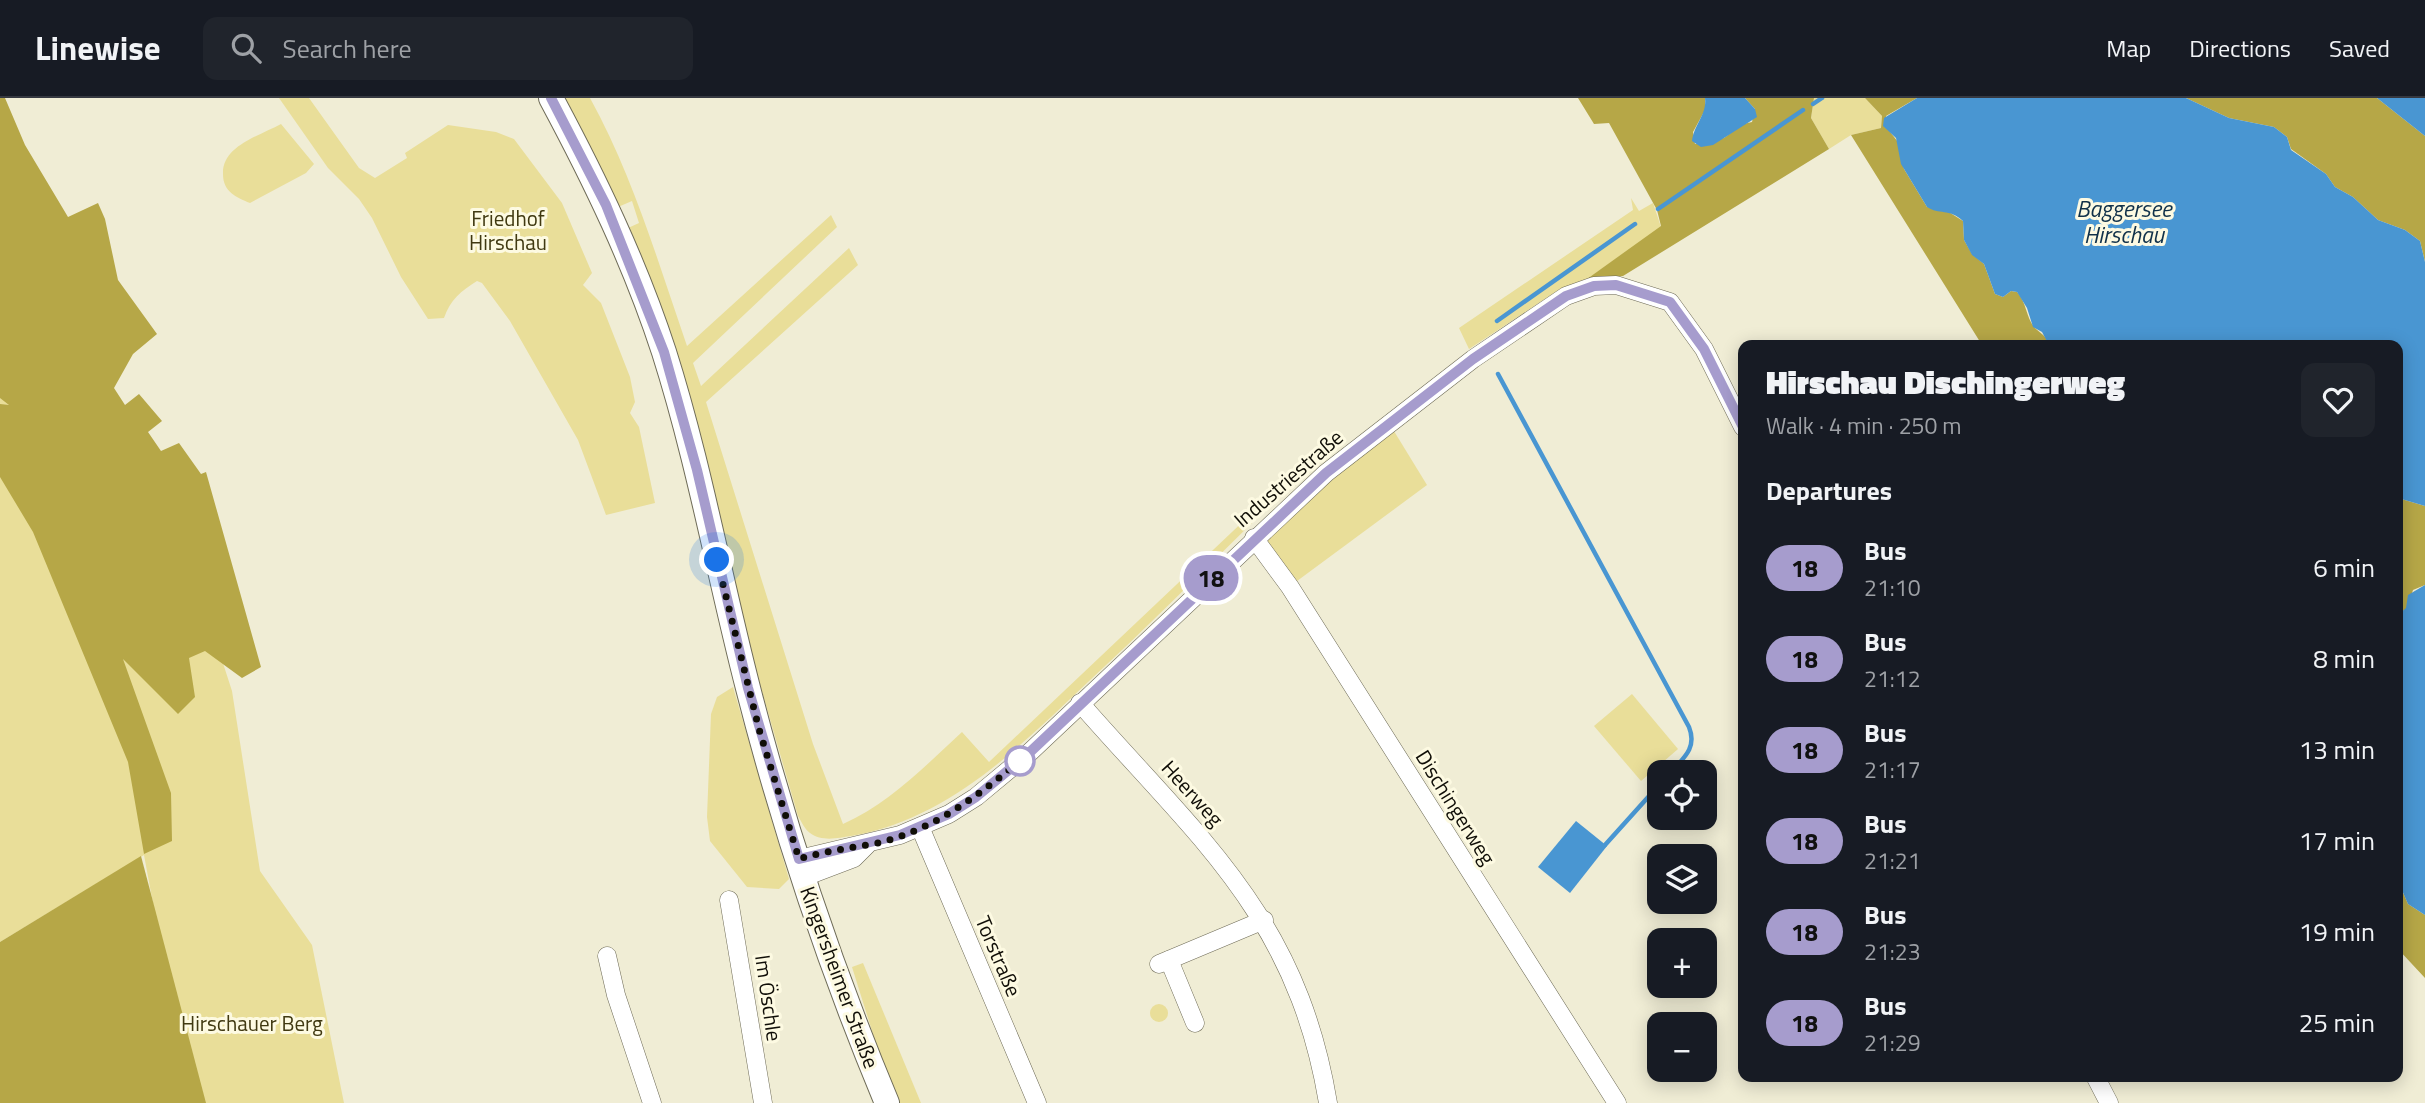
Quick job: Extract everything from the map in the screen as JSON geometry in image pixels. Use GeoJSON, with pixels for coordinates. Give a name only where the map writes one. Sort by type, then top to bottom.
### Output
{"type":"FeatureCollection","features":[{"type":"Feature","properties":{"kind":"main road","name":"Kingersheimer Straße"},"geometry":{"type":"LineString","coordinates":[[551,98],[606,205],[664,352],[697,470],[748,688],[801,868],[854,1022],[887,1103]]}},
{"type":"Feature","properties":{"kind":"street","name":"Industriestraße"},"geometry":{"type":"LineString","coordinates":[[801,868],[854,858],[867,845],[920,827],[963,806],[991,786],[1254,538],[1390,422],[1560,299],[1606,284],[1630,287],[1670,302],[1704,349],[1738,416]]}},
{"type":"Feature","properties":{"kind":"street","name":"Dischingerweg"},"geometry":{"type":"LineString","coordinates":[[1254,538],[1290,587],[1617,1103]]}},
{"type":"Feature","properties":{"kind":"street","name":"Heerweg"},"geometry":{"type":"LineString","coordinates":[[1080,704],[1201,835],[1264,920],[1303,1004],[1328,1103]]}},
{"type":"Feature","properties":{"kind":"street","name":"Torstraße"},"geometry":{"type":"LineString","coordinates":[[920,827],[1037,1103]]}},
{"type":"Feature","properties":{"kind":"street","name":"Im Öschle"},"geometry":{"type":"LineString","coordinates":[[729,900],[763,1103]]}},
{"type":"Feature","properties":{"kind":"street"},"geometry":{"type":"LineString","coordinates":[[1195,1023],[1164,962],[1264,920]]}},
{"type":"Feature","properties":{"kind":"street"},"geometry":{"type":"LineString","coordinates":[[607,956],[616,995],[652,1103]]}},
{"type":"Feature","properties":{"kind":"street"},"geometry":{"type":"LineString","coordinates":[[2098,1082],[2109,1103]]}},
{"type":"Feature","properties":{"kind":"green space","name":"Friedhof Hirschau"},"geometry":{"type":"Polygon","coordinates":[[[279,98],[309,98],[359,168],[375,178],[407,158],[405,153],[448,125],[496,132],[514,139],[562,203],[592,273],[583,285],[601,303],[630,377],[635,402],[630,413],[639,427],[655,503],[606,515],[578,440],[510,321],[482,283],[477,281],[461,292],[449,306],[444,318],[428,319],[401,277],[372,218],[359,199],[328,168],[279,98]]]}},
{"type":"Feature","properties":{"kind":"green space"},"geometry":{"type":"Polygon","coordinates":[[[565,98],[590,98],[605,128],[644,220],[687,346],[831,215],[837,227],[693,363],[701,386],[849,248],[858,265],[706,402],[813,744],[843,824],[892,795],[962,732],[989,762],[1251,514],[1255,520],[1061,708],[980,778],[920,814],[886,827],[835,838],[820,838],[810,833],[798,816],[628,228],[639,223],[632,201],[618,207],[565,98]]]}},
{"type":"Feature","properties":{"kind":"green space"},"geometry":{"type":"Polygon","coordinates":[[[1814,98],[1865,98],[1882,116],[1881,128],[1851,135],[1829,149],[1811,118],[1814,98]]]}},
{"type":"Feature","properties":{"kind":"green space"},"geometry":{"type":"Polygon","coordinates":[[[281,124],[314,164],[306,173],[250,203],[235,196],[225,185],[223,174],[224,164],[229,156],[243,143],[281,124]]]}},
{"type":"Feature","properties":{"kind":"green space"},"geometry":{"type":"Polygon","coordinates":[[[1631,198],[1639,211],[1653,203],[1661,227],[1580,284],[1557,291],[1469,349],[1459,328],[1633,210],[1631,198]]]}},
{"type":"Feature","properties":{"kind":"green space","name":"Hirschauer Berg"},"geometry":{"type":"Polygon","coordinates":[[[0,287],[198,586],[232,691],[260,871],[312,945],[344,1103],[190,1103],[144,855],[0,942],[0,287]]]}},
{"type":"Feature","properties":{"kind":"green space"},"geometry":{"type":"Polygon","coordinates":[[[1389,423],[1427,485],[1293,584],[1260,533],[1389,423]]]}},
{"type":"Feature","properties":{"kind":"green space"},"geometry":{"type":"Polygon","coordinates":[[[733,687],[789,879],[779,889],[747,887],[710,841],[707,817],[711,714],[717,697],[733,687]]]}},
{"type":"Feature","properties":{"kind":"green space"},"geometry":{"type":"Polygon","coordinates":[[[1632,694],[1678,749],[1665,760],[1647,760],[1647,776],[1641,781],[1594,726],[1632,694]]]}},
{"type":"Feature","properties":{"kind":"green space"},"geometry":{"type":"Polygon","coordinates":[[[863,963],[921,1103],[899,1103],[882,1063],[852,967],[863,963]]]}},
{"type":"Feature","properties":{"kind":"green space"},"geometry":{"type":"Polygon","coordinates":[[[1159,1004],[1165,1007],[1168,1013],[1165,1019],[1159,1022],[1153,1019],[1150,1013],[1153,1007],[1159,1004]]]}},
{"type":"Feature","properties":{"kind":"shaded area"},"geometry":{"type":"Polygon","coordinates":[[[0,98],[5,98],[25,145],[68,217],[98,203],[105,219],[118,280],[157,334],[133,354],[114,388],[125,405],[139,394],[162,421],[148,432],[161,451],[179,443],[201,474],[206,472],[261,667],[242,678],[205,651],[189,658],[195,697],[178,714],[123,659],[171,793],[172,841],[144,854],[128,762],[33,532],[0,477],[0,404],[9,405],[0,398],[0,98]]]}},
{"type":"Feature","properties":{"kind":"shaded area"},"geometry":{"type":"Polygon","coordinates":[[[1578,98],[1705,98],[1705,110],[1693,132],[1695,144],[1724,138],[1743,124],[1752,122],[1755,109],[1745,98],[1814,98],[1811,118],[1829,149],[1623,276],[1599,278],[1580,284],[1661,226],[1657,210],[1609,123],[1594,124],[1578,98]]]}},
{"type":"Feature","properties":{"kind":"shaded area"},"geometry":{"type":"Polygon","coordinates":[[[1865,98],[1917,98],[1886,116],[1887,128],[1898,142],[1904,169],[1927,207],[1944,209],[1963,221],[1964,240],[1972,254],[1984,264],[1995,294],[2003,297],[2011,291],[2017,292],[2032,324],[2046,340],[1979,340],[1851,135],[1881,128],[1882,116],[1865,98]]]}},
{"type":"Feature","properties":{"kind":"shaded area"},"geometry":{"type":"Polygon","coordinates":[[[2186,98],[2377,98],[2425,136],[2425,262],[2420,241],[2405,230],[2378,220],[2353,197],[2335,187],[2326,174],[2291,149],[2287,137],[2274,127],[2229,118],[2186,98]]]}},
{"type":"Feature","properties":{"kind":"shaded area"},"geometry":{"type":"Polygon","coordinates":[[[2403,499],[2425,506],[2425,585],[2413,590],[2407,608],[2403,611],[2403,499]]]}},
{"type":"Feature","properties":{"kind":"shaded area"},"geometry":{"type":"Polygon","coordinates":[[[141,856],[206,1103],[0,1103],[0,942],[141,856]]]}},
{"type":"Feature","properties":{"kind":"shaded area"},"geometry":{"type":"Polygon","coordinates":[[[2403,892],[2408,904],[2425,915],[2425,978],[2403,954],[2403,892]]]}},
{"type":"Feature","properties":{"kind":"water"},"geometry":{"type":"Polygon","coordinates":[[[1705,98],[1745,98],[1755,109],[1757,117],[1713,145],[1701,147],[1692,141],[1704,110],[1705,98]]]}},
{"type":"Feature","properties":{"kind":"water","name":"Baggersee Hirschau"},"geometry":{"type":"Polygon","coordinates":[[[1917,98],[2186,98],[2229,118],[2274,127],[2287,137],[2291,150],[2326,174],[2335,187],[2353,197],[2378,220],[2405,230],[2420,241],[2425,262],[2425,506],[2403,499],[2403,340],[2046,340],[2042,332],[2033,327],[2027,308],[2017,292],[2011,291],[2003,297],[1995,294],[1984,264],[1972,255],[1964,240],[1963,221],[1953,214],[1927,207],[1901,164],[1896,138],[1883,126],[1884,118],[1917,98]]]}},
{"type":"Feature","properties":{"kind":"water"},"geometry":{"type":"Polygon","coordinates":[[[2377,98],[2425,98],[2425,136],[2377,98]]]}},
{"type":"Feature","properties":{"kind":"water"},"geometry":{"type":"Polygon","coordinates":[[[2425,585],[2425,915],[2408,904],[2403,892],[2403,611],[2408,595],[2425,585]]]}},
{"type":"Feature","properties":{"kind":"water"},"geometry":{"type":"Polygon","coordinates":[[[1576,821],[1607,846],[1570,893],[1538,867],[1576,821]]]}},
{"type":"Feature","properties":{"kind":"waterway"},"geometry":{"type":"LineString","coordinates":[[1813,104],[1822,98]]}},
{"type":"Feature","properties":{"kind":"waterway"},"geometry":{"type":"LineString","coordinates":[[1658,209],[1803,110]]}},
{"type":"Feature","properties":{"kind":"waterway"},"geometry":{"type":"LineString","coordinates":[[1497,321],[1635,224]]}},
{"type":"Feature","properties":{"kind":"waterway"},"geometry":{"type":"LineString","coordinates":[[1498,374],[1689,727],[1691,746],[1682,760]]}},
{"type":"Feature","properties":{"kind":"waterway"},"geometry":{"type":"LineString","coordinates":[[1605,845],[1647,798]]}},
{"type":"Feature","properties":{"kind":"bus line","name":"18"},"geometry":{"type":"LineString","coordinates":[[551,98],[606,205],[664,352],[697,470],[739,653],[770,771],[799,859],[848,845],[867,845],[900,835],[949,814],[991,786],[1326,473],[1473,359],[1566,296],[1606,284],[1630,287],[1670,302],[1704,349],[1738,417]]}},
{"type":"Feature","properties":{"kind":"route"},"geometry":{"type":"LineString","coordinates":[[717,560],[770,771],[799,859],[848,845],[867,845],[934,821],[976,797],[1020,761]]}}]}
